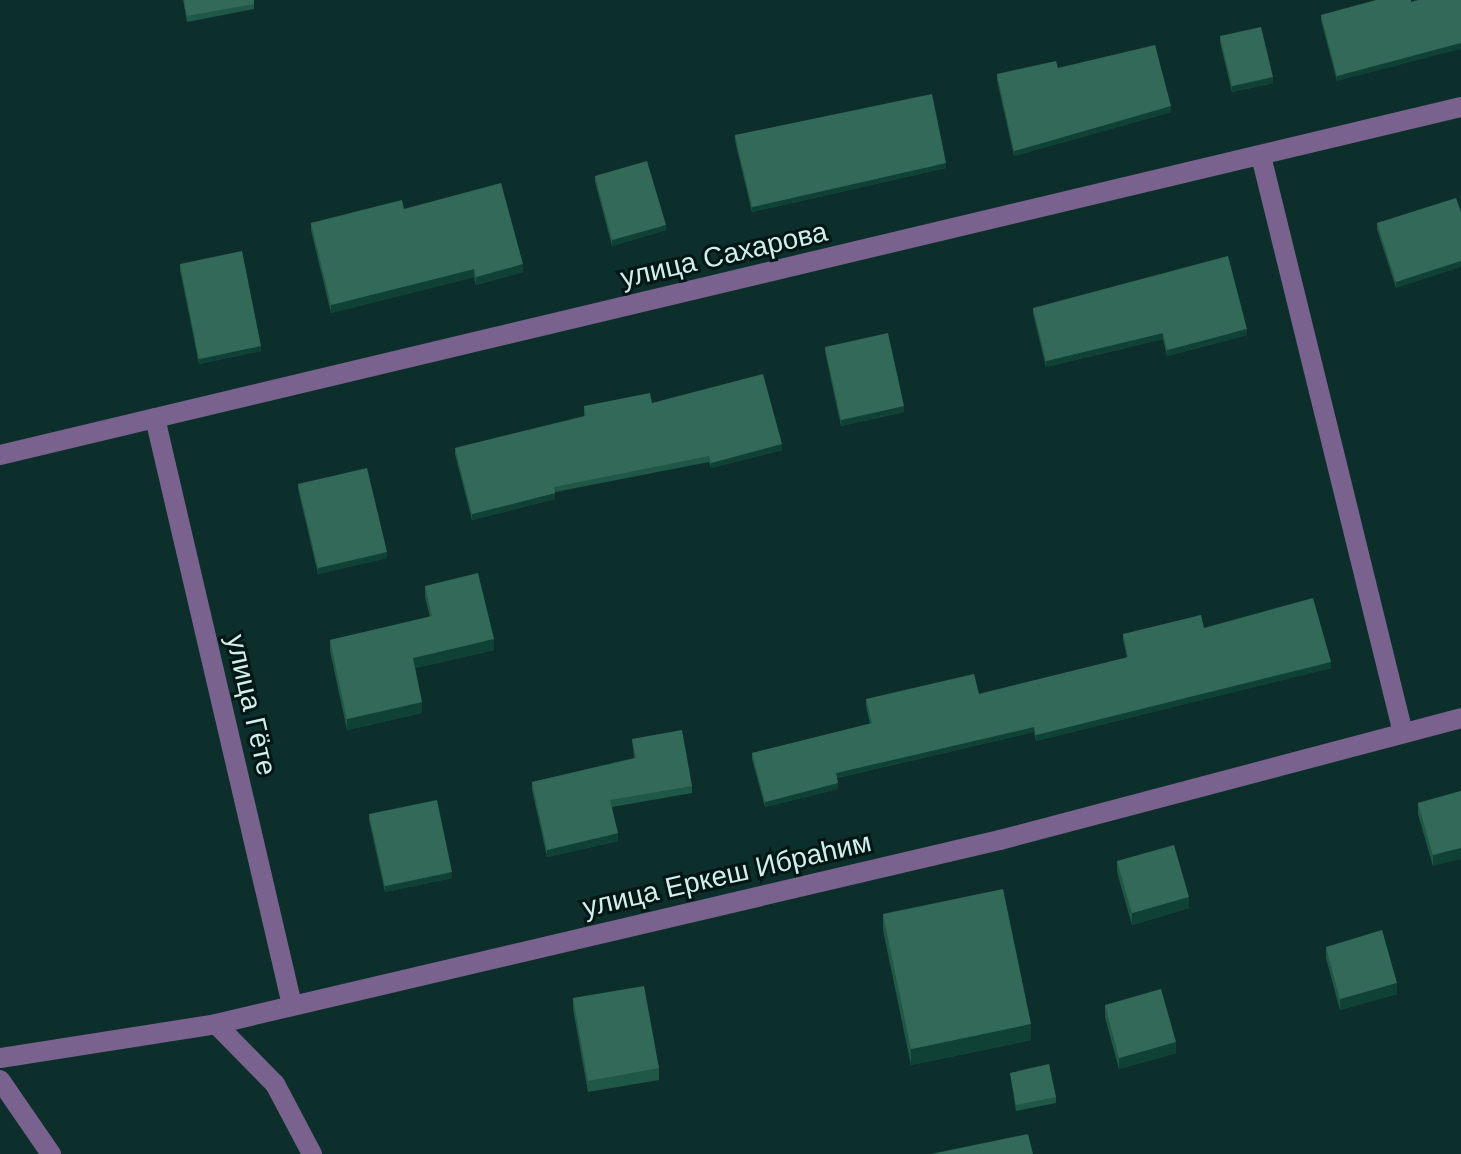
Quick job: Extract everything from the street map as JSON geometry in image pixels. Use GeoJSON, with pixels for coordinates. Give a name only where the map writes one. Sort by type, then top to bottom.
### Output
{"type":"FeatureCollection","features":[{"type":"Feature","properties":{"kind":"street","name":"улица Сахарова"},"geometry":{"type":"LineString","coordinates":[[0,455],[1461,107]]}},
{"type":"Feature","properties":{"kind":"street"},"geometry":{"type":"LineString","coordinates":[[1261,156],[1403,733]]}},
{"type":"Feature","properties":{"kind":"street","name":"улица Гёте"},"geometry":{"type":"LineString","coordinates":[[155,418],[292,1005]]}},
{"type":"Feature","properties":{"kind":"street","name":"улица Еркеш Ибраһим"},"geometry":{"type":"LineString","coordinates":[[0,1058],[216,1024],[1000,840],[1461,718]]}},
{"type":"Feature","properties":{"kind":"street"},"geometry":{"type":"LineString","coordinates":[[216,1024],[275,1084],[312,1154]]}},
{"type":"Feature","properties":{"kind":"street"},"geometry":{"type":"LineString","coordinates":[[0,1080],[51,1154]]}},
{"type":"Feature","properties":{"kind":"building"},"geometry":{"type":"Polygon","coordinates":[[[184,0],[254,0],[254,4],[187,16],[184,0]]]}},
{"type":"Feature","properties":{"kind":"building"},"geometry":{"type":"Polygon","coordinates":[[[1376,0],[1461,0],[1461,43],[1337,76],[1321,15],[1376,0]]]}},
{"type":"Feature","properties":{"kind":"building"},"geometry":{"type":"Polygon","coordinates":[[[1261,27],[1273,77],[1232,86],[1220,36],[1261,27]]]}},
{"type":"Feature","properties":{"kind":"building"},"geometry":{"type":"Polygon","coordinates":[[[1155,45],[1171,106],[1014,151],[997,74],[1056,61],[1058,68],[1155,45]]]}},
{"type":"Feature","properties":{"kind":"building"},"geometry":{"type":"Polygon","coordinates":[[[932,94],[946,163],[752,207],[735,135],[932,94]]]}},
{"type":"Feature","properties":{"kind":"building"},"geometry":{"type":"Polygon","coordinates":[[[647,161],[666,225],[612,240],[595,176],[647,161]]]}},
{"type":"Feature","properties":{"kind":"building"},"geometry":{"type":"Polygon","coordinates":[[[501,183],[523,264],[476,277],[474,269],[331,305],[311,223],[402,200],[404,209],[501,183]]]}},
{"type":"Feature","properties":{"kind":"building"},"geometry":{"type":"Polygon","coordinates":[[[1456,198],[1461,212],[1461,261],[1396,282],[1377,223],[1456,198]]]}},
{"type":"Feature","properties":{"kind":"building"},"geometry":{"type":"Polygon","coordinates":[[[242,251],[261,346],[199,359],[180,264],[242,251]]]}},
{"type":"Feature","properties":{"kind":"building"},"geometry":{"type":"Polygon","coordinates":[[[1228,256],[1247,329],[1167,350],[1163,333],[1046,361],[1033,308],[1228,256]]]}},
{"type":"Feature","properties":{"kind":"building"},"geometry":{"type":"Polygon","coordinates":[[[888,333],[904,406],[841,420],[825,347],[888,333]]]}},
{"type":"Feature","properties":{"kind":"building"},"geometry":{"type":"Polygon","coordinates":[[[763,374],[782,444],[711,463],[709,456],[554,487],[555,493],[472,514],[455,448],[586,416],[584,406],[650,393],[652,403],[763,374]]]}},
{"type":"Feature","properties":{"kind":"building"},"geometry":{"type":"Polygon","coordinates":[[[367,468],[387,552],[318,568],[298,484],[367,468]]]}},
{"type":"Feature","properties":{"kind":"building"},"geometry":{"type":"Polygon","coordinates":[[[478,573],[494,639],[413,658],[422,702],[347,719],[330,640],[432,616],[425,586],[478,573]]]}},
{"type":"Feature","properties":{"kind":"building"},"geometry":{"type":"Polygon","coordinates":[[[1313,598],[1331,662],[1036,735],[1034,727],[836,773],[838,783],[765,802],[752,753],[872,723],[866,699],[974,674],[979,694],[1128,657],[1123,634],[1201,615],[1204,628],[1313,598]]]}},
{"type":"Feature","properties":{"kind":"building"},"geometry":{"type":"Polygon","coordinates":[[[682,730],[692,786],[610,800],[618,833],[547,850],[532,782],[636,758],[632,739],[682,730]]]}},
{"type":"Feature","properties":{"kind":"building"},"geometry":{"type":"Polygon","coordinates":[[[1461,791],[1461,848],[1433,855],[1418,803],[1461,791]]]}},
{"type":"Feature","properties":{"kind":"building"},"geometry":{"type":"Polygon","coordinates":[[[437,800],[452,872],[385,886],[369,814],[437,800]]]}},
{"type":"Feature","properties":{"kind":"building"},"geometry":{"type":"Polygon","coordinates":[[[1174,845],[1189,897],[1132,913],[1117,861],[1174,845]]]}},
{"type":"Feature","properties":{"kind":"building"},"geometry":{"type":"Polygon","coordinates":[[[1003,889],[1031,1024],[911,1049],[883,914],[1003,889]]]}},
{"type":"Feature","properties":{"kind":"building"},"geometry":{"type":"Polygon","coordinates":[[[1382,930],[1397,983],[1340,999],[1326,947],[1382,930]]]}},
{"type":"Feature","properties":{"kind":"building"},"geometry":{"type":"Polygon","coordinates":[[[644,986],[659,1068],[588,1081],[573,998],[644,986]]]}},
{"type":"Feature","properties":{"kind":"building"},"geometry":{"type":"Polygon","coordinates":[[[1161,989],[1176,1042],[1119,1058],[1105,1005],[1161,989]]]}},
{"type":"Feature","properties":{"kind":"building"},"geometry":{"type":"Polygon","coordinates":[[[1049,1064],[1056,1097],[1016,1105],[1010,1073],[1049,1064]]]}},
{"type":"Feature","properties":{"kind":"building"},"geometry":{"type":"Polygon","coordinates":[[[1028,1134],[1033,1154],[931,1154],[1028,1134]]]}}]}
